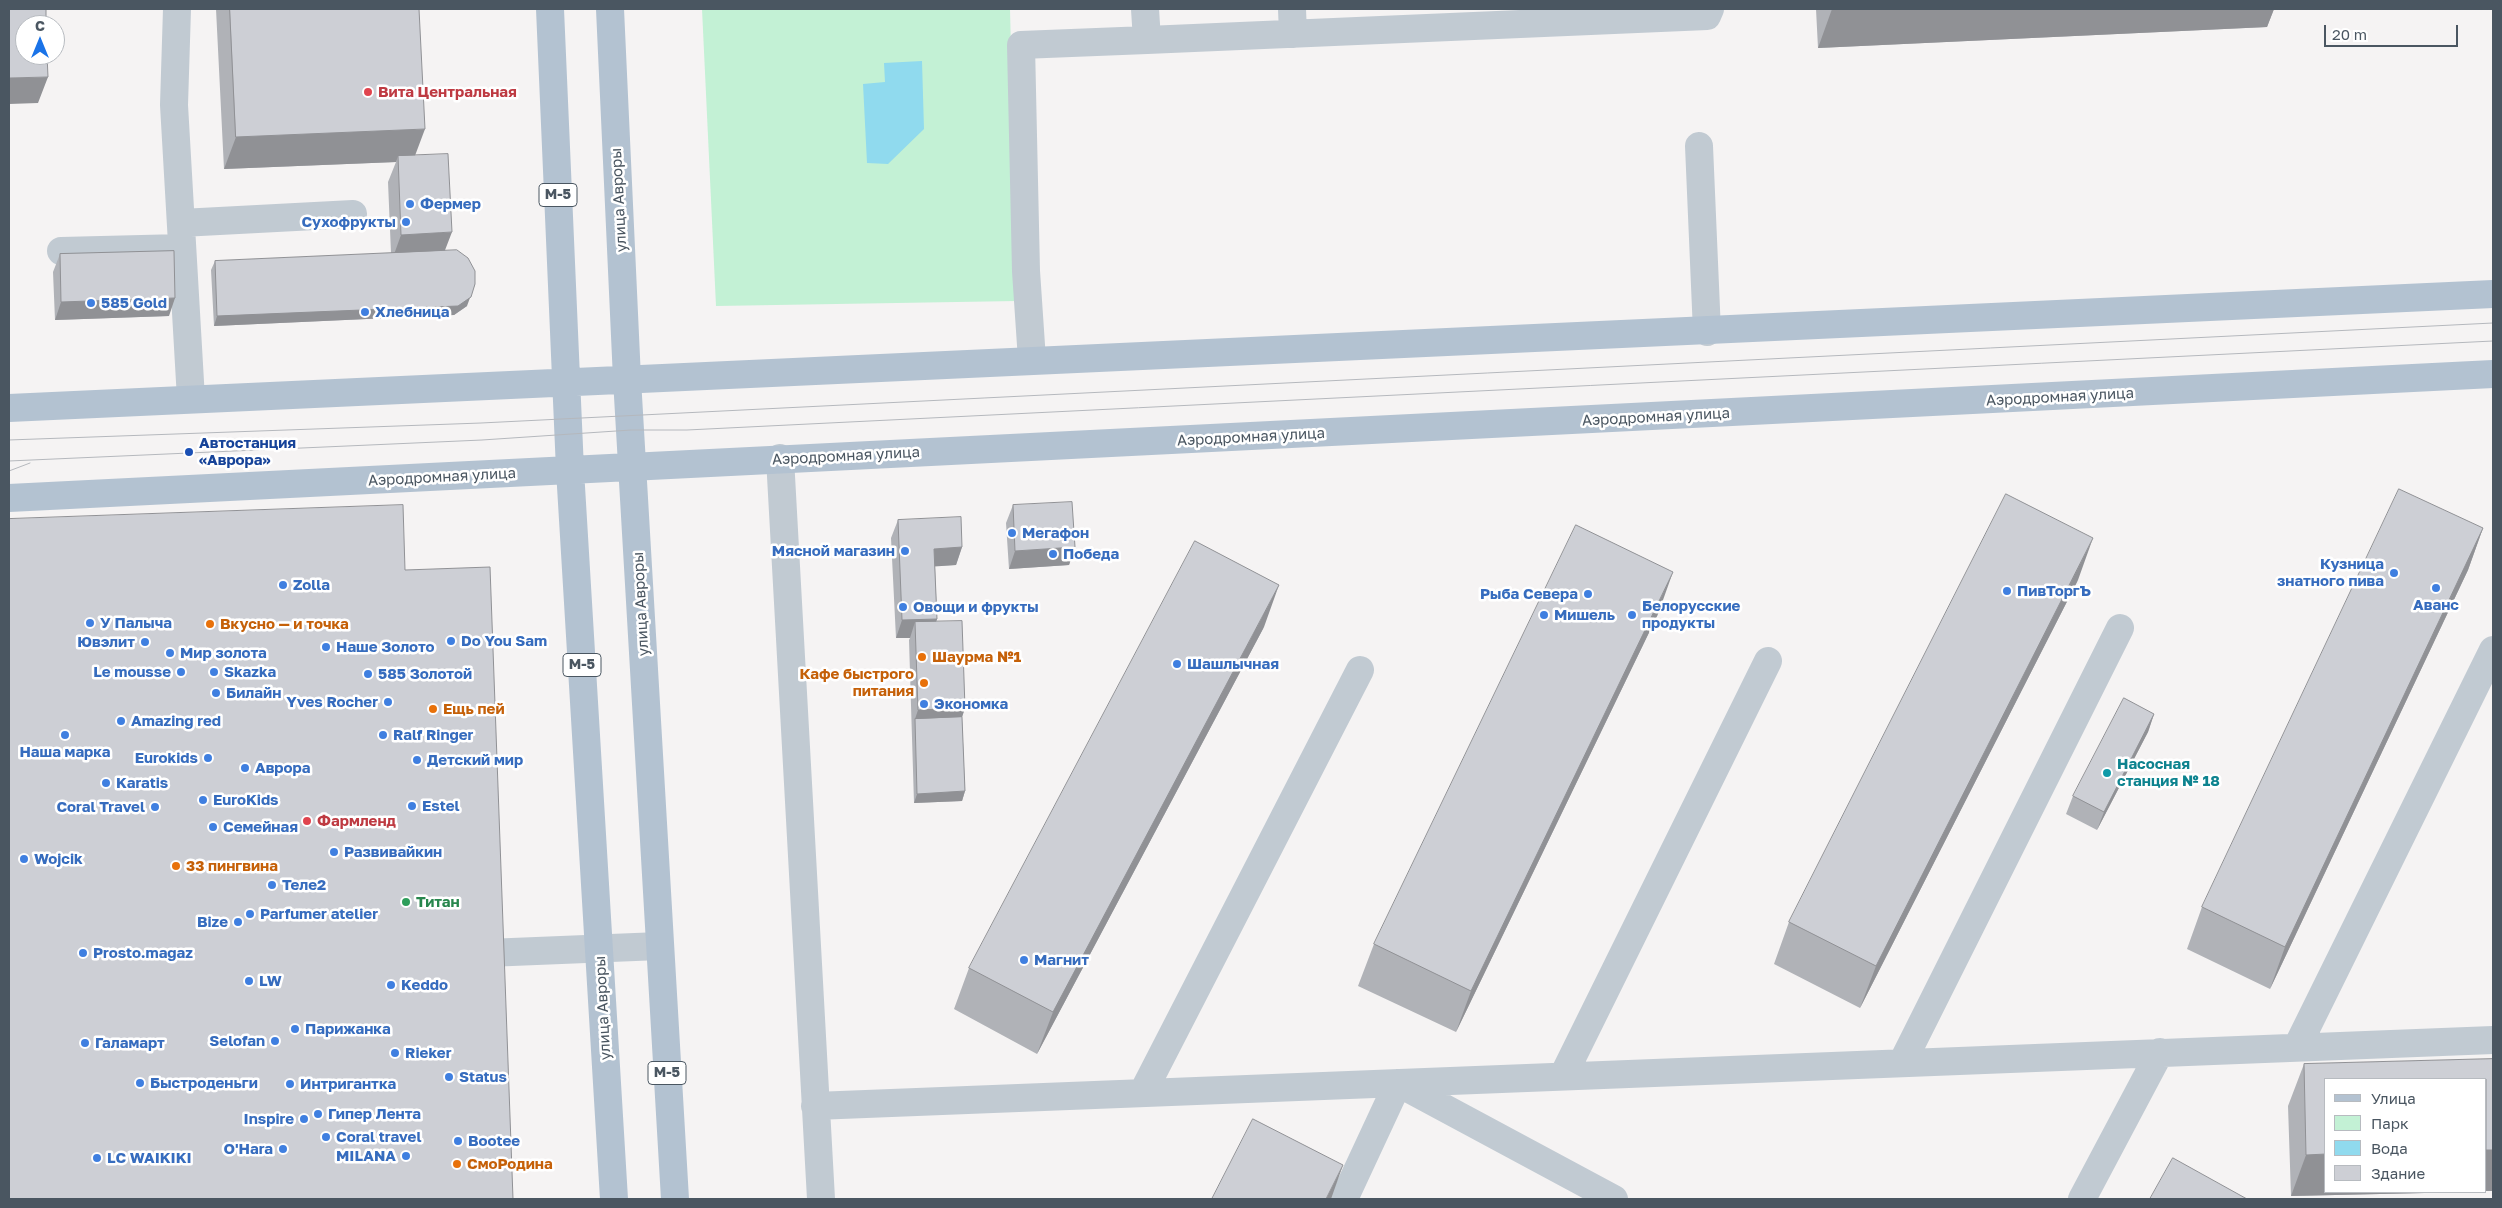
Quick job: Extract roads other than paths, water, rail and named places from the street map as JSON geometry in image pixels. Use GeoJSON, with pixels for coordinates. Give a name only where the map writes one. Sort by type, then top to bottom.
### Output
{"type":"FeatureCollection","features":[{"type":"Feature","properties":{"kind":"main road","name":"улица Авроры"},"geometry":{"type":"LineString","coordinates":[[550,9],[570,470],[614,1199]]}},
{"type":"Feature","properties":{"kind":"main road","name":"улица Авроры"},"geometry":{"type":"LineString","coordinates":[[610,9],[627,379],[634,467],[675,1199]]}},
{"type":"Feature","properties":{"kind":"main road"},"geometry":{"type":"LineString","coordinates":[[9,408],[1032,360],[1707,332],[2493,294]]}},
{"type":"Feature","properties":{"kind":"main road","name":"Аэродромная улица"},"geometry":{"type":"LineString","coordinates":[[9,498],[780,458],[1700,415],[2493,374]]}},
{"type":"Feature","properties":{"kind":"lane"},"geometry":{"type":"LineString","coordinates":[[177,9],[174,105],[191,399]]}},
{"type":"Feature","properties":{"kind":"lane"},"geometry":{"type":"LineString","coordinates":[[1145,9],[1147,40]]}},
{"type":"Feature","properties":{"kind":"lane"},"geometry":{"type":"LineString","coordinates":[[1032,360],[1026,271],[1021,45],[1147,40],[1293,21],[1571,16],[1707,16],[1710,9]]}},
{"type":"Feature","properties":{"kind":"lane"},"geometry":{"type":"LineString","coordinates":[[1699,146],[1707,332]]}},
{"type":"Feature","properties":{"kind":"lane"},"geometry":{"type":"LineString","coordinates":[[61,251],[353,214]]}},
{"type":"Feature","properties":{"kind":"lane"},"geometry":{"type":"LineString","coordinates":[[780,458],[821,1199]]}},
{"type":"Feature","properties":{"kind":"lane"},"geometry":{"type":"LineString","coordinates":[[1902,1063],[2120,628]]}},
{"type":"Feature","properties":{"kind":"lane"},"geometry":{"type":"LineString","coordinates":[[2297,1047],[2493,650]]}},
{"type":"Feature","properties":{"kind":"lane"},"geometry":{"type":"LineString","coordinates":[[1563,1076],[1768,661]]}},
{"type":"Feature","properties":{"kind":"lane"},"geometry":{"type":"LineString","coordinates":[[1143,1092],[1360,670]]}},
{"type":"Feature","properties":{"kind":"lane"},"geometry":{"type":"LineString","coordinates":[[487,953],[660,946]]}},
{"type":"Feature","properties":{"kind":"lane"},"geometry":{"type":"LineString","coordinates":[[815,1106],[2493,1040]]}},
{"type":"Feature","properties":{"kind":"lane"},"geometry":{"type":"LineString","coordinates":[[2082,1199],[2160,1052]]}},
{"type":"Feature","properties":{"kind":"lane"},"geometry":{"type":"LineString","coordinates":[[1344,1199],[1398,1083]]}},
{"type":"Feature","properties":{"kind":"lane"},"geometry":{"type":"LineString","coordinates":[[1398,1083],[1614,1199]]}},
{"type":"Feature","properties":{"kind":"water"},"geometry":{"type":"Polygon","coordinates":[[[922,61],[924,129],[888,164],[867,163],[863,84],[885,82],[884,63],[922,61]]]}},
{"type":"Feature","properties":{"kind":"tram line"},"geometry":{"type":"LineString","coordinates":[[9,440],[481,423],[2493,323]]}},
{"type":"Feature","properties":{"kind":"tram line"},"geometry":{"type":"LineString","coordinates":[[9,461],[482,440],[631,430],[687,430],[2493,341]]}},
{"type":"Feature","properties":{"kind":"tram line"},"geometry":{"type":"LineString","coordinates":[[9,471],[30,463]]}},
{"type":"Feature","properties":{"kind":"place","name":"Вита Центральная"},"geometry":{"type":"Point","coordinates":[368,92]}},
{"type":"Feature","properties":{"kind":"place","name":"Фермер"},"geometry":{"type":"Point","coordinates":[410,204]}},
{"type":"Feature","properties":{"kind":"place","name":"Сухофрукты"},"geometry":{"type":"Point","coordinates":[406,222]}},
{"type":"Feature","properties":{"kind":"place","name":"585 Gold"},"geometry":{"type":"Point","coordinates":[91,303]}},
{"type":"Feature","properties":{"kind":"place","name":"Хлебница"},"geometry":{"type":"Point","coordinates":[365,312]}},
{"type":"Feature","properties":{"kind":"place","name":"Автостанция «Аврора»"},"geometry":{"type":"Point","coordinates":[189,452]}},
{"type":"Feature","properties":{"kind":"place","name":"Мегафон"},"geometry":{"type":"Point","coordinates":[1012,533]}},
{"type":"Feature","properties":{"kind":"place","name":"Мясной магазин"},"geometry":{"type":"Point","coordinates":[905,551]}},
{"type":"Feature","properties":{"kind":"place","name":"Победа"},"geometry":{"type":"Point","coordinates":[1053,554]}},
{"type":"Feature","properties":{"kind":"place","name":"Кузница знатного пива"},"geometry":{"type":"Point","coordinates":[2394,573]}},
{"type":"Feature","properties":{"kind":"place","name":"Zolla"},"geometry":{"type":"Point","coordinates":[283,585]}},
{"type":"Feature","properties":{"kind":"place","name":"Аванс"},"geometry":{"type":"Point","coordinates":[2436,588]}},
{"type":"Feature","properties":{"kind":"place","name":"ПивТоргЪ"},"geometry":{"type":"Point","coordinates":[2007,591]}},
{"type":"Feature","properties":{"kind":"place","name":"Рыба Севера"},"geometry":{"type":"Point","coordinates":[1588,594]}},
{"type":"Feature","properties":{"kind":"place","name":"Овощи и фрукты"},"geometry":{"type":"Point","coordinates":[903,607]}},
{"type":"Feature","properties":{"kind":"place","name":"Мишель"},"geometry":{"type":"Point","coordinates":[1544,615]}},
{"type":"Feature","properties":{"kind":"place","name":"Белорусские продукты"},"geometry":{"type":"Point","coordinates":[1632,615]}},
{"type":"Feature","properties":{"kind":"place","name":"У Палыча"},"geometry":{"type":"Point","coordinates":[90,623]}},
{"type":"Feature","properties":{"kind":"place","name":"Вкусно — и точка"},"geometry":{"type":"Point","coordinates":[210,624]}},
{"type":"Feature","properties":{"kind":"place","name":"Do You Sam"},"geometry":{"type":"Point","coordinates":[451,641]}},
{"type":"Feature","properties":{"kind":"place","name":"Ювэлит"},"geometry":{"type":"Point","coordinates":[145,642]}},
{"type":"Feature","properties":{"kind":"place","name":"Наше Золото"},"geometry":{"type":"Point","coordinates":[326,647]}},
{"type":"Feature","properties":{"kind":"place","name":"Мир золота"},"geometry":{"type":"Point","coordinates":[170,653]}},
{"type":"Feature","properties":{"kind":"place","name":"Шаурма №1"},"geometry":{"type":"Point","coordinates":[922,657]}},
{"type":"Feature","properties":{"kind":"place","name":"Шашлычная"},"geometry":{"type":"Point","coordinates":[1177,664]}},
{"type":"Feature","properties":{"kind":"place","name":"Le mousse"},"geometry":{"type":"Point","coordinates":[181,672]}},
{"type":"Feature","properties":{"kind":"place","name":"Skazka"},"geometry":{"type":"Point","coordinates":[214,672]}},
{"type":"Feature","properties":{"kind":"place","name":"585 Золотой"},"geometry":{"type":"Point","coordinates":[368,674]}},
{"type":"Feature","properties":{"kind":"place","name":"Кафе быстрого питания"},"geometry":{"type":"Point","coordinates":[924,683]}},
{"type":"Feature","properties":{"kind":"place","name":"Билайн"},"geometry":{"type":"Point","coordinates":[216,693]}},
{"type":"Feature","properties":{"kind":"place","name":"Yves Rocher"},"geometry":{"type":"Point","coordinates":[388,702]}},
{"type":"Feature","properties":{"kind":"place","name":"Экономка"},"geometry":{"type":"Point","coordinates":[924,704]}},
{"type":"Feature","properties":{"kind":"place","name":"Ещь пей"},"geometry":{"type":"Point","coordinates":[433,709]}},
{"type":"Feature","properties":{"kind":"place","name":"Amazing red"},"geometry":{"type":"Point","coordinates":[121,721]}},
{"type":"Feature","properties":{"kind":"place","name":"Наша марка"},"geometry":{"type":"Point","coordinates":[65,735]}},
{"type":"Feature","properties":{"kind":"place","name":"Ralf Ringer"},"geometry":{"type":"Point","coordinates":[383,735]}},
{"type":"Feature","properties":{"kind":"place","name":"Eurokids"},"geometry":{"type":"Point","coordinates":[208,758]}},
{"type":"Feature","properties":{"kind":"place","name":"Детский мир"},"geometry":{"type":"Point","coordinates":[417,760]}},
{"type":"Feature","properties":{"kind":"place","name":"Аврора"},"geometry":{"type":"Point","coordinates":[245,768]}},
{"type":"Feature","properties":{"kind":"place","name":"Насосная станция № 18"},"geometry":{"type":"Point","coordinates":[2107,773]}},
{"type":"Feature","properties":{"kind":"place","name":"Karatis"},"geometry":{"type":"Point","coordinates":[106,783]}},
{"type":"Feature","properties":{"kind":"place","name":"EuroKids"},"geometry":{"type":"Point","coordinates":[203,800]}},
{"type":"Feature","properties":{"kind":"place","name":"Estel"},"geometry":{"type":"Point","coordinates":[412,806]}},
{"type":"Feature","properties":{"kind":"place","name":"Coral Travel"},"geometry":{"type":"Point","coordinates":[155,807]}},
{"type":"Feature","properties":{"kind":"place","name":"Фармленд"},"geometry":{"type":"Point","coordinates":[307,821]}},
{"type":"Feature","properties":{"kind":"place","name":"Семейная"},"geometry":{"type":"Point","coordinates":[213,827]}},
{"type":"Feature","properties":{"kind":"place","name":"Развивайкин"},"geometry":{"type":"Point","coordinates":[334,852]}},
{"type":"Feature","properties":{"kind":"place","name":"Wojcik"},"geometry":{"type":"Point","coordinates":[24,859]}},
{"type":"Feature","properties":{"kind":"place","name":"33 пингвина"},"geometry":{"type":"Point","coordinates":[176,866]}},
{"type":"Feature","properties":{"kind":"place","name":"Теле2"},"geometry":{"type":"Point","coordinates":[272,885]}},
{"type":"Feature","properties":{"kind":"place","name":"Титан"},"geometry":{"type":"Point","coordinates":[406,902]}},
{"type":"Feature","properties":{"kind":"place","name":"Parfumer atelier"},"geometry":{"type":"Point","coordinates":[250,914]}},
{"type":"Feature","properties":{"kind":"place","name":"Bize"},"geometry":{"type":"Point","coordinates":[238,922]}},
{"type":"Feature","properties":{"kind":"place","name":"Prosto.magaz"},"geometry":{"type":"Point","coordinates":[83,953]}},
{"type":"Feature","properties":{"kind":"place","name":"Магнит"},"geometry":{"type":"Point","coordinates":[1024,960]}},
{"type":"Feature","properties":{"kind":"place","name":"LW"},"geometry":{"type":"Point","coordinates":[249,981]}},
{"type":"Feature","properties":{"kind":"place","name":"Keddo"},"geometry":{"type":"Point","coordinates":[391,985]}},
{"type":"Feature","properties":{"kind":"place","name":"Парижанка"},"geometry":{"type":"Point","coordinates":[295,1029]}},
{"type":"Feature","properties":{"kind":"place","name":"Selofan"},"geometry":{"type":"Point","coordinates":[275,1041]}},
{"type":"Feature","properties":{"kind":"place","name":"Галамарт"},"geometry":{"type":"Point","coordinates":[85,1043]}},
{"type":"Feature","properties":{"kind":"place","name":"Rieker"},"geometry":{"type":"Point","coordinates":[395,1053]}},
{"type":"Feature","properties":{"kind":"place","name":"Status"},"geometry":{"type":"Point","coordinates":[449,1077]}},
{"type":"Feature","properties":{"kind":"place","name":"Быстроденьги"},"geometry":{"type":"Point","coordinates":[140,1083]}},
{"type":"Feature","properties":{"kind":"place","name":"Интригантка"},"geometry":{"type":"Point","coordinates":[290,1084]}},
{"type":"Feature","properties":{"kind":"place","name":"Гипер Лента"},"geometry":{"type":"Point","coordinates":[318,1114]}},
{"type":"Feature","properties":{"kind":"place","name":"Inspire"},"geometry":{"type":"Point","coordinates":[304,1119]}},
{"type":"Feature","properties":{"kind":"place","name":"Coral travel"},"geometry":{"type":"Point","coordinates":[326,1137]}},
{"type":"Feature","properties":{"kind":"place","name":"Bootee"},"geometry":{"type":"Point","coordinates":[458,1141]}},
{"type":"Feature","properties":{"kind":"place","name":"O'Hara"},"geometry":{"type":"Point","coordinates":[283,1149]}},
{"type":"Feature","properties":{"kind":"place","name":"MILANA"},"geometry":{"type":"Point","coordinates":[406,1156]}},
{"type":"Feature","properties":{"kind":"place","name":"LC WAIKIKI"},"geometry":{"type":"Point","coordinates":[97,1158]}},
{"type":"Feature","properties":{"kind":"place","name":"СмоРодина"},"geometry":{"type":"Point","coordinates":[457,1164]}}]}
